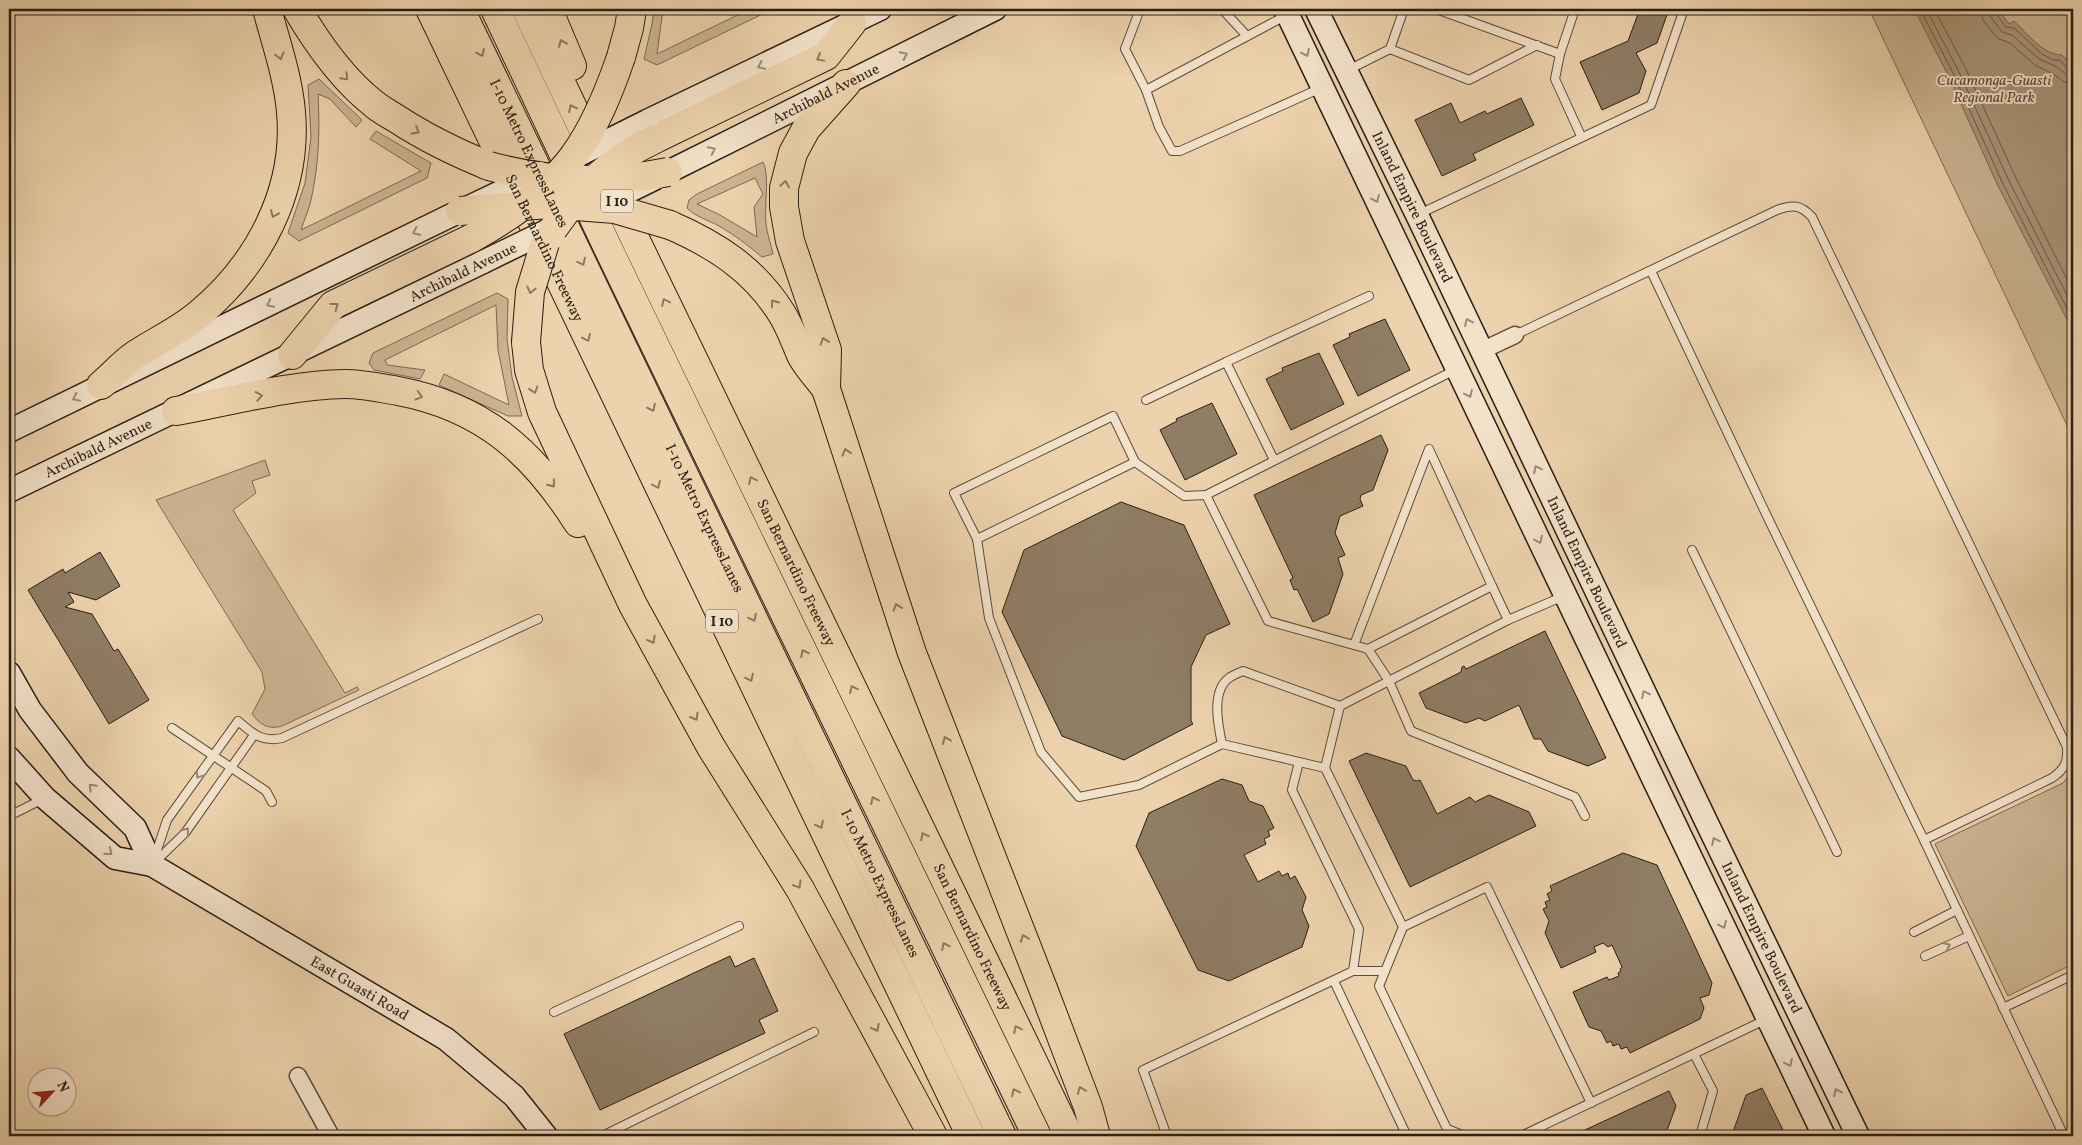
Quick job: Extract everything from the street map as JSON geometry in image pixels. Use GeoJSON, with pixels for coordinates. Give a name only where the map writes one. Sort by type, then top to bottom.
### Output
{"type":"FeatureCollection","features":[{"type":"Feature","properties":{"kind":"highway"},"geometry":{"type":"LineString","coordinates":[[101,385],[134,356],[170,336],[197,316],[229,286],[256,250],[272,221],[287,181],[292,132],[288,92],[267,9]]}},
{"type":"Feature","properties":{"kind":"highway"},"geometry":{"type":"LineString","coordinates":[[297,9],[317,41],[338,68],[374,105],[417,132],[451,150],[489,166],[543,178],[635,178],[668,172]]}},
{"type":"Feature","properties":{"kind":"highway"},"geometry":{"type":"LineString","coordinates":[[412,9],[476,104]]}},
{"type":"Feature","properties":{"kind":"highway","name":"San Bernardino Freeway"},"geometry":{"type":"LineString","coordinates":[[430,9],[971,1136]]}},
{"type":"Feature","properties":{"kind":"highway","name":"I-10 Metro ExpressLanes"},"geometry":{"type":"LineString","coordinates":[[460,9],[1002,1136]]}},
{"type":"Feature","properties":{"kind":"highway","name":"I-10 Metro ExpressLanes"},"geometry":{"type":"LineString","coordinates":[[495,9],[1037,1136]]}},
{"type":"Feature","properties":{"kind":"highway","name":"San Bernardino Freeway"},"geometry":{"type":"LineString","coordinates":[[526,9],[709,393],[1069,1136]]}},
{"type":"Feature","properties":{"kind":"highway"},"geometry":{"type":"LineString","coordinates":[[548,9],[572,66],[686,300],[709,393]]}},
{"type":"Feature","properties":{"kind":"highway"},"geometry":{"type":"LineString","coordinates":[[292,355],[334,305],[472,238],[506,218],[524,204],[543,178],[572,158],[596,119],[621,57],[632,9]]}},
{"type":"Feature","properties":{"kind":"highway"},"geometry":{"type":"LineString","coordinates":[[852,23],[826,56],[651,130],[621,158],[594,178],[583,206],[553,229],[545,243],[530,292],[526,342],[529,370],[542,412],[633,605],[711,747],[800,889],[933,1136]]}},
{"type":"Feature","properties":{"kind":"highway"},"geometry":{"type":"LineString","coordinates":[[826,389],[827,350],[790,241],[784,206],[784,188],[793,153],[806,129],[846,84]]}},
{"type":"Feature","properties":{"kind":"highway"},"geometry":{"type":"LineString","coordinates":[[460,211],[524,204],[583,206],[630,213],[670,226],[716,248],[734,260],[759,284],[782,314],[802,356],[826,389],[912,653],[1044,991],[1088,1107],[1096,1136]]}},
{"type":"Feature","properties":{"kind":"highway"},"geometry":{"type":"LineString","coordinates":[[176,411],[309,387],[346,384],[372,386],[414,394],[458,409],[480,420],[511,442],[533,462],[563,499],[602,566],[633,605]]}},
{"type":"Feature","properties":{"kind":"main road"},"geometry":{"type":"LineString","coordinates":[[852,23],[880,9]]}},
{"type":"Feature","properties":{"kind":"main road","name":"Archibald Avenue"},"geometry":{"type":"LineString","coordinates":[[583,206],[668,172],[995,9]]}},
{"type":"Feature","properties":{"kind":"main road","name":"Inland Empire Boulevard"},"geometry":{"type":"LineString","coordinates":[[1316,9],[1417,214],[1858,1136]]}},
{"type":"Feature","properties":{"kind":"main road","name":"Inland Empire Boulevard"},"geometry":{"type":"LineString","coordinates":[[1287,11],[1824,1136]]}},
{"type":"Feature","properties":{"kind":"main road"},"geometry":{"type":"LineString","coordinates":[[572,158],[651,130]]}},
{"type":"Feature","properties":{"kind":"main road"},"geometry":{"type":"LineString","coordinates":[[9,431],[460,211],[543,178]]}},
{"type":"Feature","properties":{"kind":"main road","name":"Archibald Avenue"},"geometry":{"type":"LineString","coordinates":[[9,491],[553,229]]}},
{"type":"Feature","properties":{"kind":"main road"},"geometry":{"type":"LineString","coordinates":[[9,672],[30,710],[78,774],[135,828],[152,865]]}},
{"type":"Feature","properties":{"kind":"main road","name":"East Guasti Road"},"geometry":{"type":"LineString","coordinates":[[9,758],[45,798],[116,858],[152,865],[446,1039],[514,1096],[546,1136]]}},
{"type":"Feature","properties":{"kind":"street"},"geometry":{"type":"LineString","coordinates":[[1481,351],[1515,335]]}},
{"type":"Feature","properties":{"kind":"street"},"geometry":{"type":"LineString","coordinates":[[298,1076],[331,1136]]}},
{"type":"Feature","properties":{"kind":"lane"},"geometry":{"type":"LineString","coordinates":[[1140,9],[1125,49],[1146,90],[1159,127],[1172,151],[1180,151],[1322,87]]}},
{"type":"Feature","properties":{"kind":"lane"},"geometry":{"type":"LineString","coordinates":[[1222,9],[1247,36]]}},
{"type":"Feature","properties":{"kind":"lane"},"geometry":{"type":"LineString","coordinates":[[1346,71],[1390,49],[1404,9]]}},
{"type":"Feature","properties":{"kind":"lane"},"geometry":{"type":"LineString","coordinates":[[1436,9],[1560,54]]}},
{"type":"Feature","properties":{"kind":"lane"},"geometry":{"type":"LineString","coordinates":[[1575,9],[1560,54],[1555,79],[1581,136]]}},
{"type":"Feature","properties":{"kind":"lane"},"geometry":{"type":"LineString","coordinates":[[1417,214],[1651,105],[1684,9]]}},
{"type":"Feature","properties":{"kind":"lane"},"geometry":{"type":"LineString","coordinates":[[1146,90],[1247,36],[1287,11]]}},
{"type":"Feature","properties":{"kind":"lane"},"geometry":{"type":"LineString","coordinates":[[1390,49],[1469,80],[1537,45]]}},
{"type":"Feature","properties":{"kind":"lane"},"geometry":{"type":"LineString","coordinates":[[1515,335],[1777,210],[1795,205],[1805,209],[1812,217],[2067,747],[2068,760],[2062,771],[2052,778],[1924,840]]}},
{"type":"Feature","properties":{"kind":"lane"},"geometry":{"type":"LineString","coordinates":[[1651,271],[1791,568],[1924,840],[2064,1136]]}},
{"type":"Feature","properties":{"kind":"lane"},"geometry":{"type":"LineString","coordinates":[[1146,400],[1370,296]]}},
{"type":"Feature","properties":{"kind":"lane"},"geometry":{"type":"LineString","coordinates":[[1226,362],[1274,460]]}},
{"type":"Feature","properties":{"kind":"lane"},"geometry":{"type":"LineString","coordinates":[[1325,768],[1222,744],[1139,785],[1079,797],[1041,752],[989,618],[977,539],[954,493],[1112,416],[1135,462],[1184,496],[1206,495],[1457,369]]}},
{"type":"Feature","properties":{"kind":"lane"},"geometry":{"type":"LineString","coordinates":[[1354,645],[1430,449],[1508,620]]}},
{"type":"Feature","properties":{"kind":"lane"},"geometry":{"type":"LineString","coordinates":[[977,539],[1135,462]]}},
{"type":"Feature","properties":{"kind":"lane"},"geometry":{"type":"LineString","coordinates":[[1206,495],[1268,621],[1368,649],[1389,681],[1411,731],[1575,797],[1585,816]]}},
{"type":"Feature","properties":{"kind":"lane"},"geometry":{"type":"LineString","coordinates":[[1692,550],[1837,852]]}},
{"type":"Feature","properties":{"kind":"lane"},"geometry":{"type":"LineString","coordinates":[[1368,649],[1492,586]]}},
{"type":"Feature","properties":{"kind":"lane"},"geometry":{"type":"LineString","coordinates":[[1222,744],[1218,724],[1217,697],[1228,678],[1243,671],[1340,706],[1508,620],[1565,596]]}},
{"type":"Feature","properties":{"kind":"lane"},"geometry":{"type":"LineString","coordinates":[[152,865],[167,820],[238,721],[254,735],[262,739],[272,741],[282,738],[538,618]]}},
{"type":"Feature","properties":{"kind":"lane"},"geometry":{"type":"LineString","coordinates":[[1340,706],[1325,768],[1403,927]]}},
{"type":"Feature","properties":{"kind":"lane"},"geometry":{"type":"LineString","coordinates":[[172,728],[266,791],[272,802]]}},
{"type":"Feature","properties":{"kind":"lane"},"geometry":{"type":"LineString","coordinates":[[152,865],[185,833],[254,735]]}},
{"type":"Feature","properties":{"kind":"lane"},"geometry":{"type":"LineString","coordinates":[[1299,762],[1292,790],[1359,929],[1353,971]]}},
{"type":"Feature","properties":{"kind":"lane"},"geometry":{"type":"LineString","coordinates":[[9,816],[45,798]]}},
{"type":"Feature","properties":{"kind":"lane"},"geometry":{"type":"LineString","coordinates":[[1464,1136],[1447,1129],[1379,986],[1403,927],[1487,887],[1591,1103]]}},
{"type":"Feature","properties":{"kind":"lane"},"geometry":{"type":"LineString","coordinates":[[1914,932],[1956,910]]}},
{"type":"Feature","properties":{"kind":"lane"},"geometry":{"type":"LineString","coordinates":[[554,1012],[739,926]]}},
{"type":"Feature","properties":{"kind":"lane"},"geometry":{"type":"LineString","coordinates":[[1925,956],[1969,936]]}},
{"type":"Feature","properties":{"kind":"lane"},"geometry":{"type":"LineString","coordinates":[[1167,1136],[1143,1070],[1353,971],[1385,971]]}},
{"type":"Feature","properties":{"kind":"lane"},"geometry":{"type":"LineString","coordinates":[[2003,1008],[2073,975]]}},
{"type":"Feature","properties":{"kind":"lane"},"geometry":{"type":"LineString","coordinates":[[1334,981],[1379,1081],[1406,1134],[1396,1136]]}},
{"type":"Feature","properties":{"kind":"lane"},"geometry":{"type":"LineString","coordinates":[[1521,1136],[1768,1019]]}},
{"type":"Feature","properties":{"kind":"lane"},"geometry":{"type":"LineString","coordinates":[[602,1136],[814,1032]]}},
{"type":"Feature","properties":{"kind":"lane"},"geometry":{"type":"LineString","coordinates":[[1694,1054],[1713,1091],[1700,1136]]}},
{"type":"Feature","properties":{"kind":"green space"},"geometry":{"type":"Polygon","coordinates":[[[654,9],[663,9],[657,54],[750,9],[773,9],[657,65],[644,59],[654,9]]]}},
{"type":"Feature","properties":{"kind":"green space","name":"Cucamonga-Guasti Regional Park"},"geometry":{"type":"Polygon","coordinates":[[[1869,9],[2073,9],[2073,438],[1869,9]]]}},
{"type":"Feature","properties":{"kind":"green space"},"geometry":{"type":"Polygon","coordinates":[[[319,79],[362,120],[356,127],[330,99],[318,94],[319,134],[316,174],[310,204],[301,230],[421,171],[370,139],[376,131],[431,163],[427,178],[299,241],[288,233],[305,183],[311,137],[308,85],[319,79]]]}},
{"type":"Feature","properties":{"kind":"green space"},"geometry":{"type":"Polygon","coordinates":[[[763,162],[766,175],[766,224],[773,254],[762,257],[731,233],[698,216],[687,208],[689,200],[697,194],[763,162]],[[755,178],[697,204],[757,237],[754,207],[763,194],[755,178]]]}},
{"type":"Feature","properties":{"kind":"green space"},"geometry":{"type":"Polygon","coordinates":[[[497,293],[508,299],[507,339],[512,377],[522,416],[508,416],[439,385],[444,374],[509,405],[498,350],[496,305],[385,360],[387,365],[425,370],[420,379],[374,370],[369,363],[373,353],[497,293]]]}},
{"type":"Feature","properties":{"kind":"green space"},"geometry":{"type":"Polygon","coordinates":[[[265,460],[270,475],[252,481],[256,493],[233,510],[345,693],[357,687],[359,690],[282,726],[273,727],[262,724],[252,714],[265,689],[262,672],[156,500],[265,460]]]}},
{"type":"Feature","properties":{"kind":"green space"},"geometry":{"type":"Polygon","coordinates":[[[2070,774],[2073,776],[2073,964],[2008,996],[1935,844],[2063,783],[2070,774]]]}},
{"type":"Feature","properties":{"kind":"water"},"geometry":{"type":"Polygon","coordinates":[[[1914,9],[1998,9],[2009,24],[2014,21],[2042,47],[2055,54],[2062,55],[2073,66],[2073,331],[1998,186],[1948,75],[1914,9]]]}},
{"type":"Feature","properties":{"kind":"building"},"geometry":{"type":"Polygon","coordinates":[[[1631,9],[1669,9],[1657,43],[1636,53],[1646,71],[1639,93],[1602,110],[1580,62],[1628,41],[1638,14],[1631,12],[1631,9]]]}},
{"type":"Feature","properties":{"kind":"building"},"geometry":{"type":"Polygon","coordinates":[[[1521,98],[1534,125],[1473,154],[1476,160],[1442,176],[1415,120],[1451,103],[1460,123],[1485,111],[1487,114],[1521,98]]]}},
{"type":"Feature","properties":{"kind":"building"},"geometry":{"type":"Polygon","coordinates":[[[1385,319],[1410,370],[1358,396],[1333,345],[1350,337],[1349,334],[1385,319]]]}},
{"type":"Feature","properties":{"kind":"building"},"geometry":{"type":"Polygon","coordinates":[[[1319,353],[1344,404],[1291,430],[1266,379],[1283,371],[1282,368],[1319,353]]]}},
{"type":"Feature","properties":{"kind":"building"},"geometry":{"type":"Polygon","coordinates":[[[1212,403],[1237,454],[1185,480],[1160,430],[1177,421],[1176,419],[1212,403]]]}},
{"type":"Feature","properties":{"kind":"building"},"geometry":{"type":"Polygon","coordinates":[[[1381,435],[1388,450],[1373,490],[1361,495],[1360,499],[1363,506],[1340,516],[1335,533],[1345,555],[1338,558],[1343,574],[1329,614],[1313,622],[1297,589],[1294,590],[1290,580],[1293,578],[1254,495],[1381,435]]]}},
{"type":"Feature","properties":{"kind":"building"},"geometry":{"type":"Polygon","coordinates":[[[1121,502],[1184,525],[1230,624],[1206,635],[1191,667],[1191,721],[1193,724],[1124,760],[1062,736],[1002,612],[1024,550],[1121,502]]]}},
{"type":"Feature","properties":{"kind":"building"},"geometry":{"type":"Polygon","coordinates":[[[100,552],[120,586],[96,600],[68,592],[74,602],[65,607],[92,614],[114,651],[118,649],[149,700],[109,724],[28,590],[63,569],[65,573],[100,552]]]}},
{"type":"Feature","properties":{"kind":"building"},"geometry":{"type":"Polygon","coordinates":[[[1545,631],[1606,758],[1588,766],[1548,751],[1541,739],[1534,739],[1519,705],[1485,721],[1479,718],[1466,723],[1426,708],[1419,693],[1461,672],[1464,666],[1466,669],[1545,631]]]}},
{"type":"Feature","properties":{"kind":"building"},"geometry":{"type":"Polygon","coordinates":[[[1366,753],[1406,766],[1413,780],[1420,780],[1437,814],[1470,797],[1475,802],[1489,795],[1529,812],[1536,826],[1410,887],[1349,761],[1366,753]]]}},
{"type":"Feature","properties":{"kind":"building"},"geometry":{"type":"Polygon","coordinates":[[[1222,779],[1242,785],[1249,801],[1263,806],[1274,828],[1268,831],[1270,836],[1264,839],[1266,844],[1244,855],[1258,882],[1279,871],[1282,876],[1288,873],[1290,879],[1295,876],[1306,897],[1302,910],[1309,926],[1302,947],[1229,981],[1198,970],[1136,846],[1149,813],[1222,779]]]}},
{"type":"Feature","properties":{"kind":"building"},"geometry":{"type":"Polygon","coordinates":[[[1623,853],[1657,865],[1712,983],[1709,995],[1700,998],[1704,1008],[1700,1019],[1630,1053],[1627,1047],[1621,1049],[1619,1044],[1613,1046],[1611,1041],[1607,1043],[1601,1031],[1589,1027],[1573,992],[1607,977],[1609,980],[1619,976],[1618,973],[1622,967],[1612,945],[1608,947],[1603,943],[1594,947],[1596,952],[1561,968],[1545,933],[1549,921],[1543,909],[1547,907],[1545,902],[1550,900],[1547,894],[1552,891],[1550,886],[1623,853]]]}},
{"type":"Feature","properties":{"kind":"building"},"geometry":{"type":"Polygon","coordinates":[[[730,956],[735,967],[754,958],[778,1011],[759,1020],[765,1033],[600,1110],[564,1034],[730,956]]]}},
{"type":"Feature","properties":{"kind":"building"},"geometry":{"type":"Polygon","coordinates":[[[1762,1088],[1786,1136],[1730,1136],[1729,1134],[1732,1135],[1746,1095],[1762,1088]]]}},
{"type":"Feature","properties":{"kind":"building"},"geometry":{"type":"Polygon","coordinates":[[[1669,1091],[1676,1106],[1665,1136],[1572,1136],[1669,1091]]]}}]}
